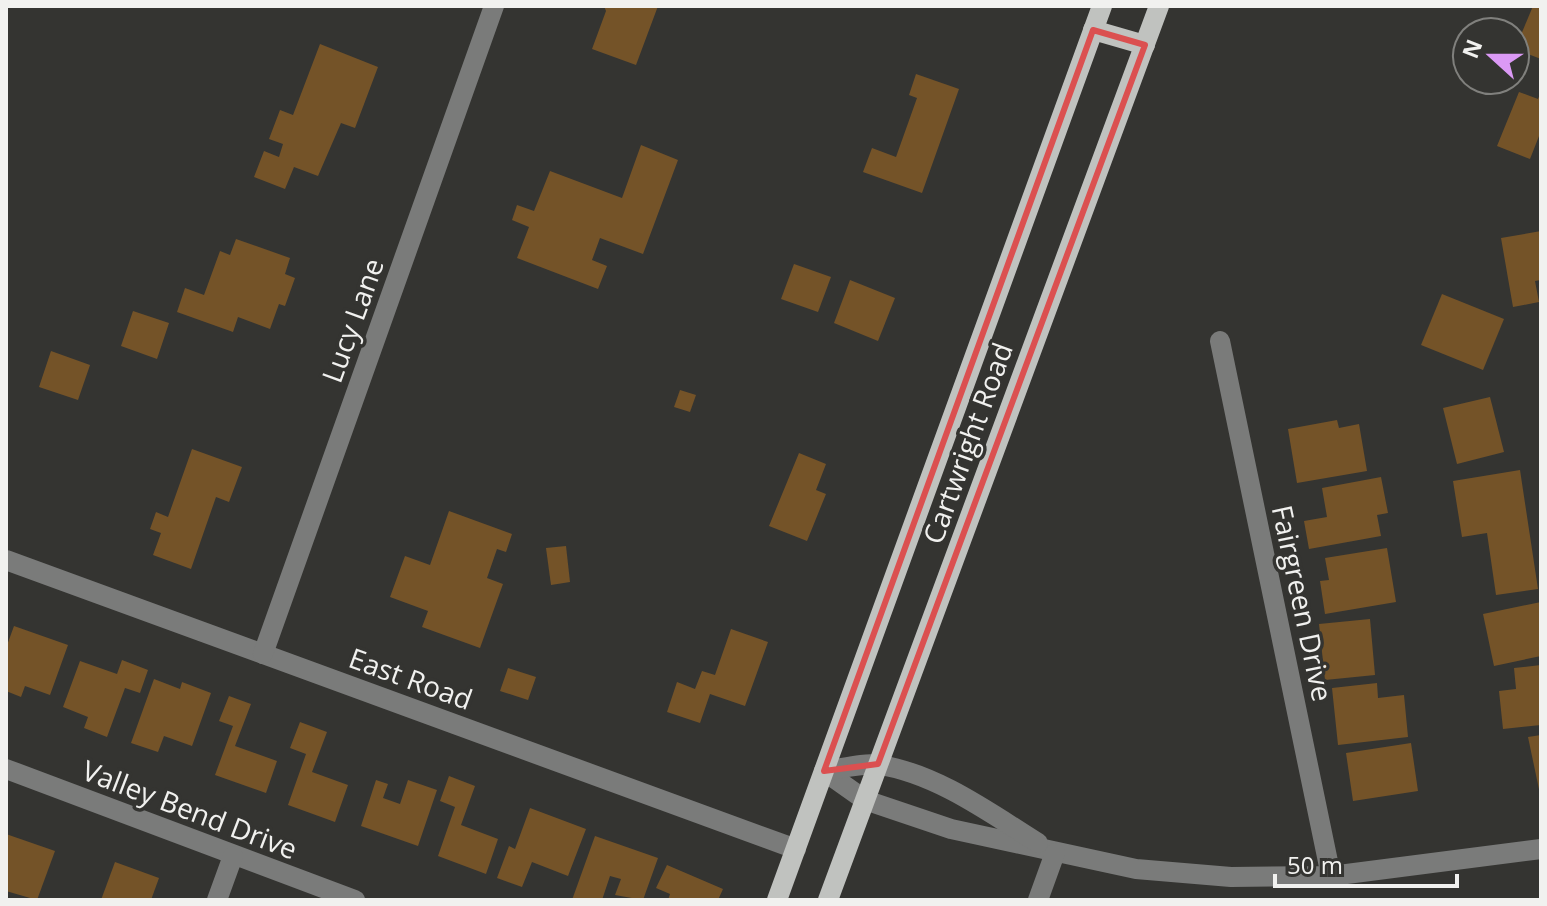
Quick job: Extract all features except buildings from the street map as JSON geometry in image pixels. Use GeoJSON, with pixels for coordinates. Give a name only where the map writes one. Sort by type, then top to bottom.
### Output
{"type":"FeatureCollection","features":[{"type":"Feature","properties":{"kind":"main road","name":"Cartwright Road"},"geometry":{"type":"LineString","coordinates":[[777,900],[1102,6]]}},
{"type":"Feature","properties":{"kind":"main road","name":"Cartwright Road"},"geometry":{"type":"LineString","coordinates":[[828,900],[1159,6]]}},
{"type":"Feature","properties":{"kind":"main road"},"geometry":{"type":"LineString","coordinates":[[1093,30],[1145,45]]}},
{"type":"Feature","properties":{"kind":"street","name":"Lucy Lane"},"geometry":{"type":"LineString","coordinates":[[263,654],[494,6]]}},
{"type":"Feature","properties":{"kind":"street","name":"Fairgreen Drive"},"geometry":{"type":"LineString","coordinates":[[1220,341],[1331,876]]}},
{"type":"Feature","properties":{"kind":"street","name":"East Road"},"geometry":{"type":"LineString","coordinates":[[6,560],[796,849]]}},
{"type":"Feature","properties":{"kind":"street"},"geometry":{"type":"LineString","coordinates":[[824,771],[878,764],[920,777],[973,802],[1055,853]]}},
{"type":"Feature","properties":{"kind":"street","name":"Valley Bend Drive"},"geometry":{"type":"LineString","coordinates":[[6,769],[355,900]]}},
{"type":"Feature","properties":{"kind":"street"},"geometry":{"type":"LineString","coordinates":[[824,771],[865,800],[951,829],[1136,869],[1200,874],[1331,876],[1541,849]]}},
{"type":"Feature","properties":{"kind":"street"},"geometry":{"type":"LineString","coordinates":[[1038,900],[1055,853]]}},
{"type":"Feature","properties":{"kind":"street"},"geometry":{"type":"LineString","coordinates":[[217,900],[233,856]]}},
{"type":"Feature","properties":{"kind":"highlighted area"},"geometry":{"type":"Polygon","coordinates":[[[1093,30],[1145,45],[878,764],[824,771],[931,475],[1093,30]]]}}]}
